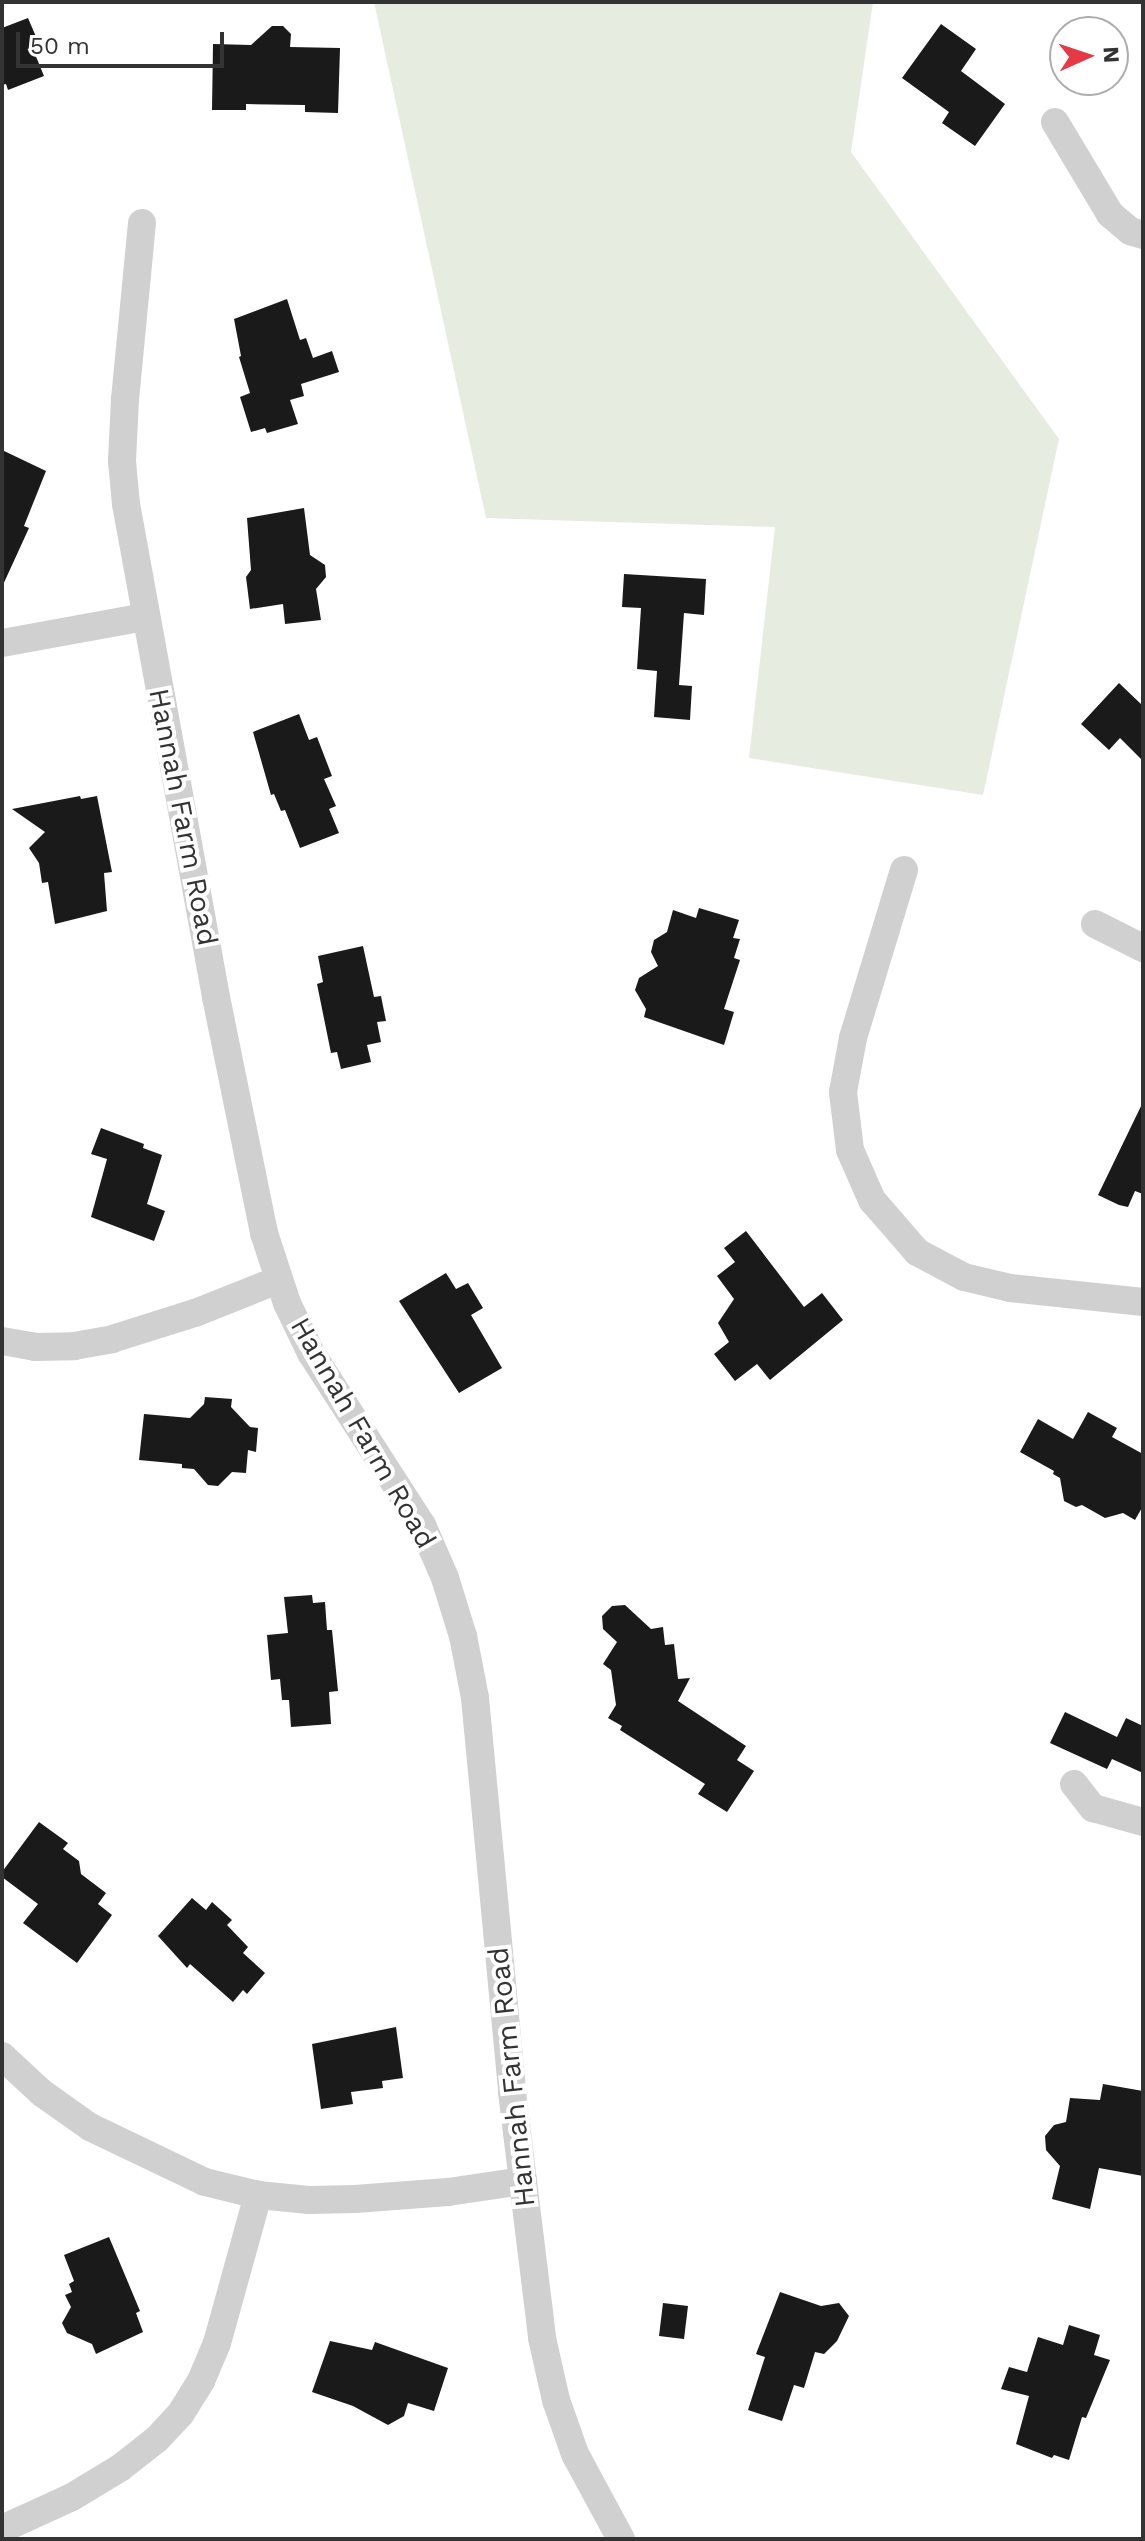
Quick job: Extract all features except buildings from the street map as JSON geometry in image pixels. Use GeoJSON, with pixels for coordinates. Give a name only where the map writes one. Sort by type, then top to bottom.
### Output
{"type":"FeatureCollection","features":[{"type":"Feature","properties":{"kind":"street"},"geometry":{"type":"LineString","coordinates":[[1055,122],[1110,214],[1130,231],[1143,235]]}},
{"type":"Feature","properties":{"kind":"street","name":"Hannah Farm Road"},"geometry":{"type":"LineString","coordinates":[[142,223],[122,461],[126,504],[216,997],[264,1233],[278,1280],[311,1353],[422,1525],[445,1578],[463,1636],[475,1698],[523,2181],[542,2338],[556,2400],[575,2454],[621,2539]]}},
{"type":"Feature","properties":{"kind":"street"},"geometry":{"type":"LineString","coordinates":[[2,643],[145,617]]}},
{"type":"Feature","properties":{"kind":"street"},"geometry":{"type":"LineString","coordinates":[[904,870],[853,1038],[843,1092],[850,1150],[872,1200],[917,1252],[964,1277],[1010,1288],[1143,1302]]}},
{"type":"Feature","properties":{"kind":"street"},"geometry":{"type":"LineString","coordinates":[[1095,924],[1143,948]]}},
{"type":"Feature","properties":{"kind":"street"},"geometry":{"type":"LineString","coordinates":[[2,1341],[35,1347],[74,1346],[112,1339],[195,1313],[278,1280]]}},
{"type":"Feature","properties":{"kind":"street"},"geometry":{"type":"LineString","coordinates":[[1074,1784],[1093,1808],[1143,1822]]}},
{"type":"Feature","properties":{"kind":"street"},"geometry":{"type":"LineString","coordinates":[[2,2056],[42,2093],[90,2127],[205,2182],[258,2195],[309,2200],[355,2199],[448,2192],[523,2181]]}},
{"type":"Feature","properties":{"kind":"street"},"geometry":{"type":"LineString","coordinates":[[2,2529],[72,2497],[120,2468],[157,2439],[181,2413],[201,2381],[217,2343],[258,2195]]}},
{"type":"Feature","properties":{"kind":"shaded area"},"geometry":{"type":"Polygon","coordinates":[[[374,2],[873,2],[851,152],[1059,439],[983,795],[749,758],[775,527],[486,518],[374,2]]]}}]}
